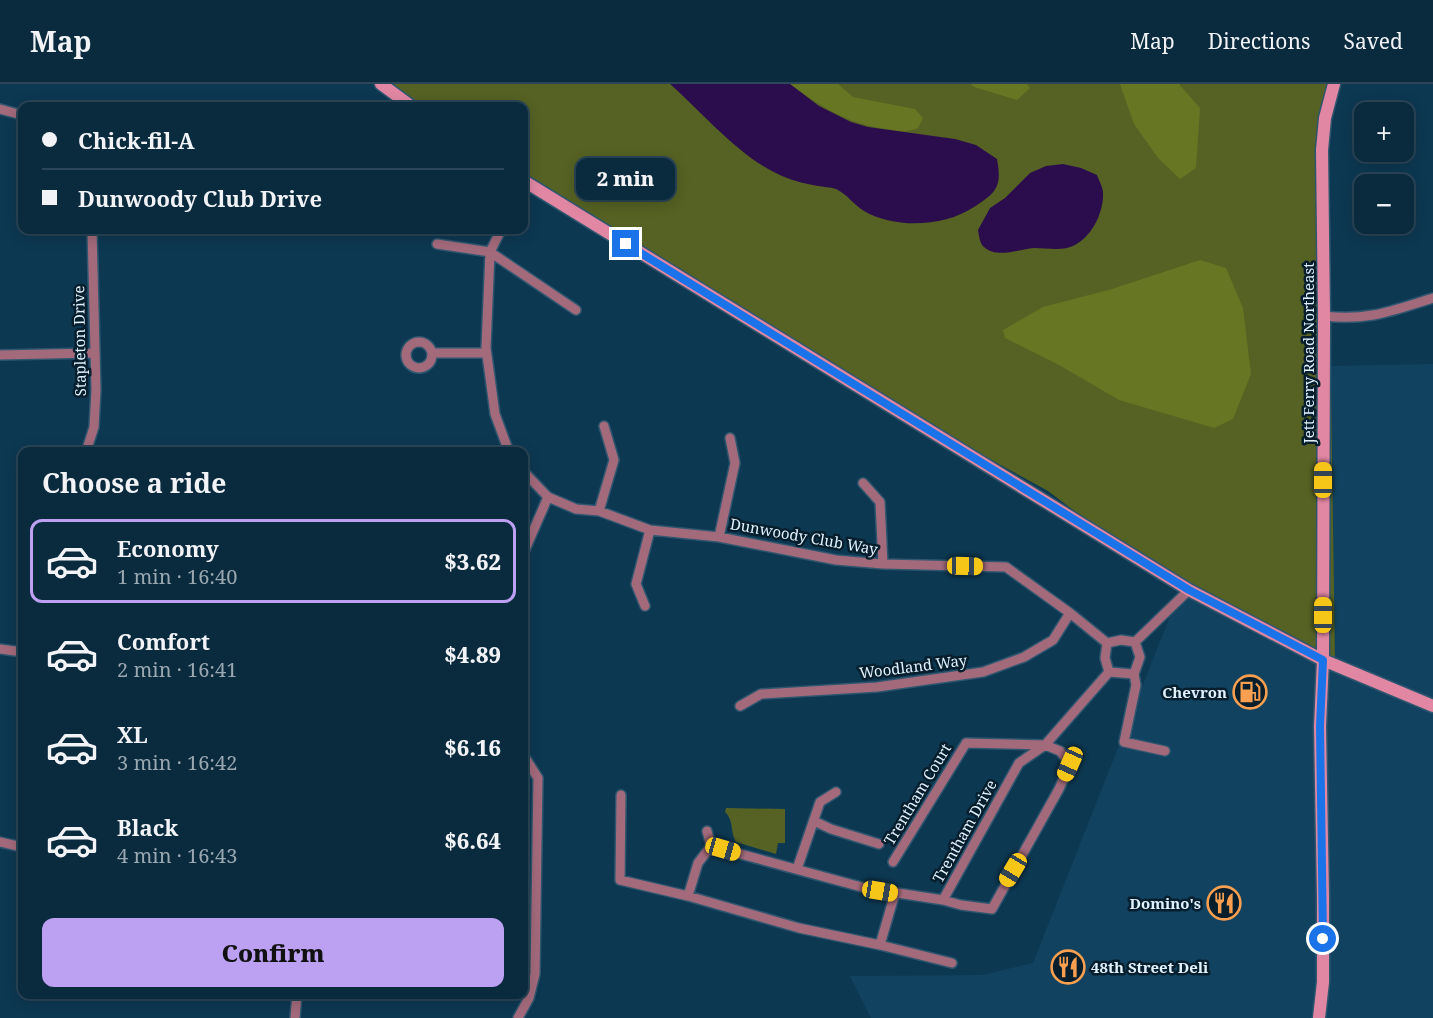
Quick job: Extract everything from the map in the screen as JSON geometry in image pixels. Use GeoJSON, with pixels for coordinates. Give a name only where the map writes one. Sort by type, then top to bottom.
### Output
{"type":"FeatureCollection","features":[{"type":"Feature","properties":{"kind":"street"},"geometry":{"type":"LineString","coordinates":[[381,84],[406,102]]}},
{"type":"Feature","properties":{"kind":"street","name":"Jett Ferry Road Northeast"},"geometry":{"type":"LineString","coordinates":[[1319,1018],[1323,982],[1320,726],[1323,660],[1322,150],[1325,118],[1334,84]]}},
{"type":"Feature","properties":{"kind":"street"},"geometry":{"type":"LineString","coordinates":[[0,110],[18,114]]}},
{"type":"Feature","properties":{"kind":"street"},"geometry":{"type":"LineString","coordinates":[[528,185],[1189,590],[1323,660],[1433,706]]}},
{"type":"Feature","properties":{"kind":"street","name":"Stapleton Drive"},"geometry":{"type":"LineString","coordinates":[[88,447],[94,427],[96,390],[92,234]]}},
{"type":"Feature","properties":{"kind":"street"},"geometry":{"type":"LineString","coordinates":[[499,234],[490,252],[486,353],[495,414],[507,447]]}},
{"type":"Feature","properties":{"kind":"street"},"geometry":{"type":"LineString","coordinates":[[437,244],[490,252],[576,310]]}},
{"type":"Feature","properties":{"kind":"street"},"geometry":{"type":"LineString","coordinates":[[1324,316],[1349,319],[1373,317],[1433,298]]}},
{"type":"Feature","properties":{"kind":"street"},"geometry":{"type":"LineString","coordinates":[[0,355],[94,353]]}},
{"type":"Feature","properties":{"kind":"street"},"geometry":{"type":"LineString","coordinates":[[432,353],[486,353]]}},
{"type":"Feature","properties":{"kind":"street"},"geometry":{"type":"LineString","coordinates":[[599,511],[614,460],[604,426]]}},
{"type":"Feature","properties":{"kind":"street"},"geometry":{"type":"LineString","coordinates":[[719,537],[735,463],[730,438]]}},
{"type":"Feature","properties":{"kind":"street","name":"Dunwoody Club Way"},"geometry":{"type":"LineString","coordinates":[[528,476],[548,497],[576,509],[599,511],[650,530],[719,537],[836,560],[883,564],[1006,567],[1107,643]]}},
{"type":"Feature","properties":{"kind":"street"},"geometry":{"type":"LineString","coordinates":[[863,483],[880,502],[883,564]]}},
{"type":"Feature","properties":{"kind":"street"},"geometry":{"type":"LineString","coordinates":[[528,543],[548,497]]}},
{"type":"Feature","properties":{"kind":"street"},"geometry":{"type":"LineString","coordinates":[[645,606],[636,584],[650,530]]}},
{"type":"Feature","properties":{"kind":"street"},"geometry":{"type":"LineString","coordinates":[[1135,642],[1189,590]]}},
{"type":"Feature","properties":{"kind":"street","name":"Woodland Way"},"geometry":{"type":"LineString","coordinates":[[740,706],[761,694],[877,687],[983,672],[1024,657],[1053,640],[1070,613]]}},
{"type":"Feature","properties":{"kind":"street"},"geometry":{"type":"LineString","coordinates":[[1134,674],[1108,672],[1105,658],[1107,643],[1121,640],[1135,642]]}},
{"type":"Feature","properties":{"kind":"street"},"geometry":{"type":"LineString","coordinates":[[1135,642],[1140,657],[1134,674],[1136,685],[1124,742],[1165,751]]}},
{"type":"Feature","properties":{"kind":"street"},"geometry":{"type":"LineString","coordinates":[[0,649],[18,651]]}},
{"type":"Feature","properties":{"kind":"street","name":"Trentham Drive"},"geometry":{"type":"LineString","coordinates":[[711,846],[865,888],[943,900],[1019,763],[1045,745],[1108,672]]}},
{"type":"Feature","properties":{"kind":"street","name":"Trentham Court"},"geometry":{"type":"LineString","coordinates":[[893,862],[966,743],[1045,745]]}},
{"type":"Feature","properties":{"kind":"street"},"geometry":{"type":"LineString","coordinates":[[943,900],[992,909],[1059,789],[1070,764],[1060,751],[1045,745]]}},
{"type":"Feature","properties":{"kind":"street"},"geometry":{"type":"LineString","coordinates":[[518,1018],[529,998],[535,974],[538,778],[528,762]]}},
{"type":"Feature","properties":{"kind":"street"},"geometry":{"type":"LineString","coordinates":[[796,869],[820,802],[836,792]]}},
{"type":"Feature","properties":{"kind":"street"},"geometry":{"type":"LineString","coordinates":[[621,795],[620,879],[799,928],[952,963]]}},
{"type":"Feature","properties":{"kind":"street"},"geometry":{"type":"LineString","coordinates":[[814,821],[831,829],[879,844]]}},
{"type":"Feature","properties":{"kind":"street"},"geometry":{"type":"LineString","coordinates":[[688,896],[698,863],[711,846],[707,831]]}},
{"type":"Feature","properties":{"kind":"street"},"geometry":{"type":"LineString","coordinates":[[0,842],[18,846]]}},
{"type":"Feature","properties":{"kind":"street"},"geometry":{"type":"LineString","coordinates":[[880,945],[895,893]]}},
{"type":"Feature","properties":{"kind":"street"},"geometry":{"type":"LineString","coordinates":[[295,1018],[297,999]]}},
{"type":"Feature","properties":{"kind":"shaded area"},"geometry":{"type":"Polygon","coordinates":[[[670,84],[790,84],[819,106],[851,122],[868,127],[955,139],[976,145],[997,159],[998,183],[993,193],[982,202],[949,219],[905,223],[876,217],[860,209],[836,189],[796,181],[767,168],[723,135],[670,84]]]}},
{"type":"Feature","properties":{"kind":"shaded area"},"geometry":{"type":"Polygon","coordinates":[[[1063,164],[1097,175],[1102,186],[1101,210],[1094,227],[1088,234],[1075,245],[1063,249],[1034,248],[1002,253],[989,251],[984,247],[978,230],[990,208],[1005,198],[1030,173],[1046,166],[1063,164]]]}},
{"type":"Feature","properties":{"kind":"shaded area"},"geometry":{"type":"Polygon","coordinates":[[[1433,364],[1433,1018],[871,1018],[850,976],[982,975],[1033,963],[1180,591],[1335,660],[1331,366],[1433,364]]]}},
{"type":"Feature","properties":{"kind":"green space"},"geometry":{"type":"Polygon","coordinates":[[[385,84],[1331,84],[1327,110],[1335,660],[1180,591],[1048,491],[858,387],[738,312],[599,219],[545,197],[528,183],[528,102],[415,102],[385,84]]]}},
{"type":"Feature","properties":{"kind":"green space"},"geometry":{"type":"Polygon","coordinates":[[[790,84],[838,84],[853,97],[915,109],[923,118],[918,128],[910,131],[872,127],[835,113],[790,84]]]}},
{"type":"Feature","properties":{"kind":"green space"},"geometry":{"type":"Polygon","coordinates":[[[971,84],[1027,84],[1030,88],[1017,100],[974,87],[971,84]]]}},
{"type":"Feature","properties":{"kind":"green space"},"geometry":{"type":"Polygon","coordinates":[[[1120,84],[1179,84],[1200,108],[1196,168],[1180,179],[1158,158],[1134,124],[1120,84]]]}},
{"type":"Feature","properties":{"kind":"green space"},"geometry":{"type":"Polygon","coordinates":[[[1200,260],[1226,268],[1243,308],[1251,374],[1233,419],[1214,428],[1119,400],[1059,365],[1005,338],[1003,330],[1043,307],[1112,289],[1200,260]]]}},
{"type":"Feature","properties":{"kind":"green space"},"geometry":{"type":"Polygon","coordinates":[[[726,808],[785,809],[785,843],[778,843],[776,854],[736,842],[730,819],[725,812],[726,808]]]}},
{"type":"Feature","properties":{"kind":"place","name":"Chevron"},"geometry":{"type":"Point","coordinates":[1250,692]}},
{"type":"Feature","properties":{"kind":"place","name":"Domino's"},"geometry":{"type":"Point","coordinates":[1224,903]}},
{"type":"Feature","properties":{"kind":"place","name":"48th Street Deli"},"geometry":{"type":"Point","coordinates":[1068,967]}},
{"type":"Feature","properties":{"kind":"route"},"geometry":{"type":"LineString","coordinates":[[626,244],[1189,590],[1323,660],[1320,726],[1323,939]]}}]}
